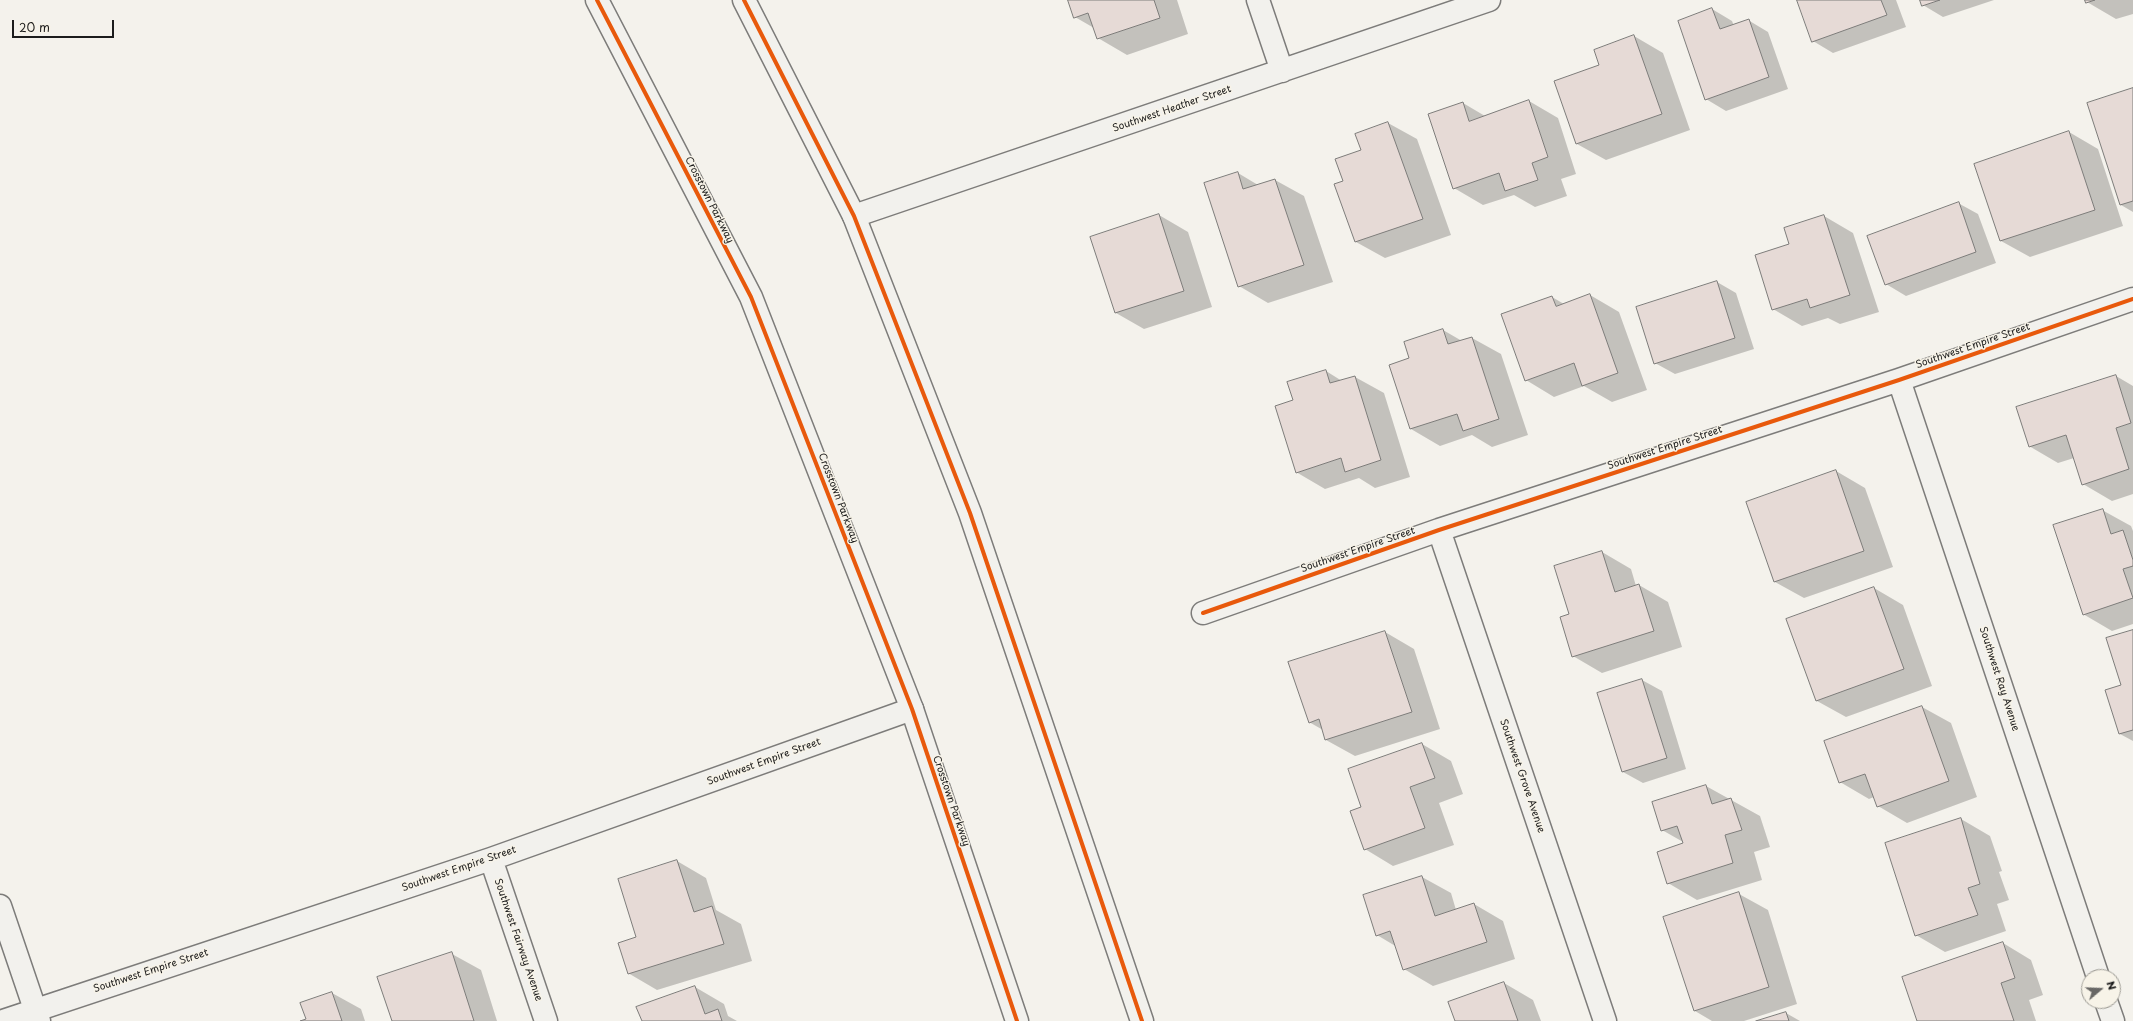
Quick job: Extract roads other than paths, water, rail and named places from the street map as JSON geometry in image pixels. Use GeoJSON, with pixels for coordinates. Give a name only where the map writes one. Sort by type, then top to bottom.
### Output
{"type":"FeatureCollection","features":[{"type":"Feature","properties":{"kind":"street","name":"Crosstown Parkway"},"geometry":{"type":"LineString","coordinates":[[597,0],[751,297],[912,709],[1017,1021]]}},
{"type":"Feature","properties":{"kind":"street"},"geometry":{"type":"LineString","coordinates":[[744,0],[854,216],[970,513],[1142,1021]]}},
{"type":"Feature","properties":{"kind":"street"},"geometry":{"type":"LineString","coordinates":[[1258,0],[1282,71]]}},
{"type":"Feature","properties":{"kind":"street","name":"Southwest Heather Street"},"geometry":{"type":"LineString","coordinates":[[854,216],[1489,0]]}},
{"type":"Feature","properties":{"kind":"street","name":"Southwest Empire Street"},"geometry":{"type":"LineString","coordinates":[[1203,613],[1439,530],[1899,380],[2133,299]]}},
{"type":"Feature","properties":{"kind":"street","name":"Southwest Ray Avenue"},"geometry":{"type":"LineString","coordinates":[[1899,380],[2095,969]]}},
{"type":"Feature","properties":{"kind":"street","name":"Southwest Grove Avenue"},"geometry":{"type":"LineString","coordinates":[[1439,530],[1605,1021]]}},
{"type":"Feature","properties":{"kind":"street","name":"Southwest Empire Street"},"geometry":{"type":"LineString","coordinates":[[3,1021],[38,1015],[491,859],[912,709]]}},
{"type":"Feature","properties":{"kind":"street","name":"Southwest Fairway Avenue"},"geometry":{"type":"LineString","coordinates":[[491,859],[546,1021]]}},
{"type":"Feature","properties":{"kind":"street"},"geometry":{"type":"LineString","coordinates":[[0,906],[38,1015]]}},
{"type":"Feature","properties":{"kind":"street"},"geometry":{"type":"LineString","coordinates":[[2109,1009],[2113,1021]]}}]}
